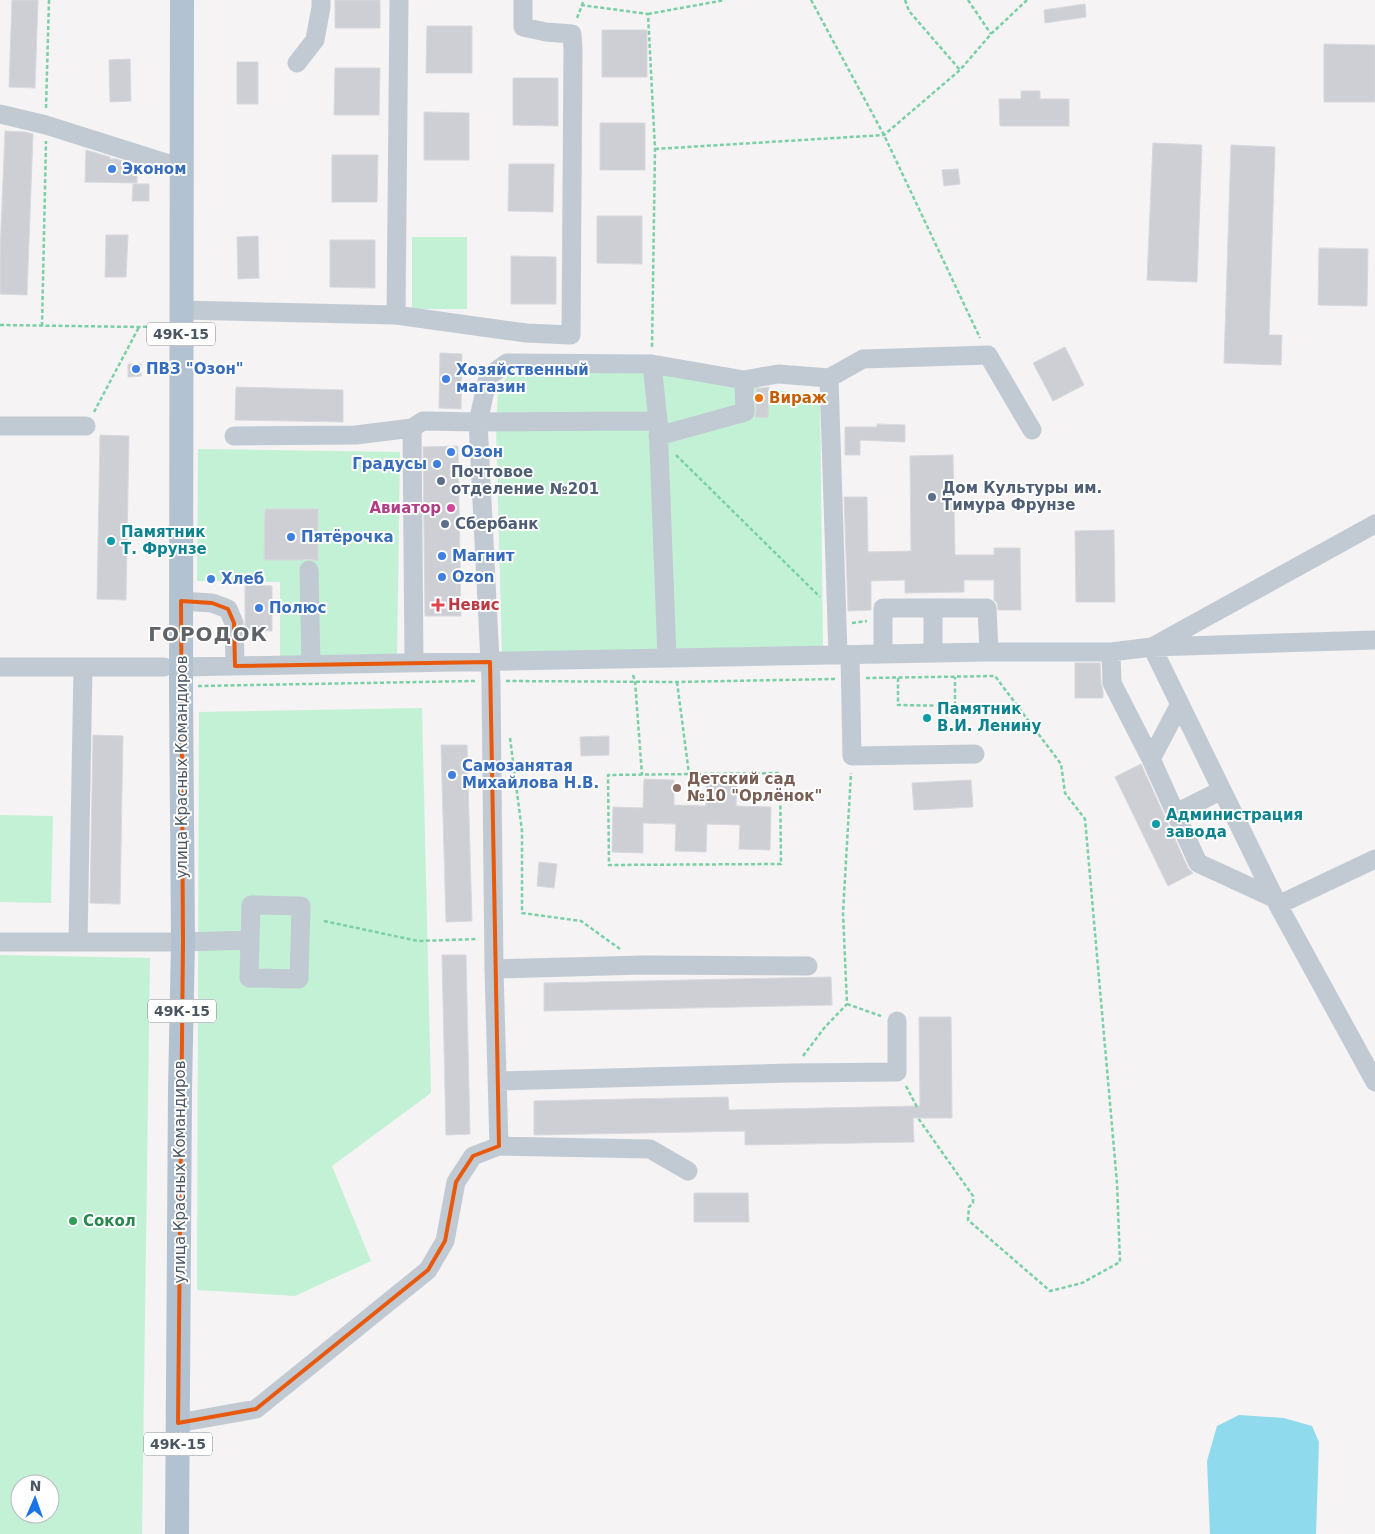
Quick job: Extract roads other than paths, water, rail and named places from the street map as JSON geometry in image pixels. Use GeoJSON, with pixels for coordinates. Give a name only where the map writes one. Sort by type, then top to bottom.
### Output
{"type":"FeatureCollection","features":[{"type":"Feature","properties":{"kind":"main road","name":"улица Красных Командиров"},"geometry":{"type":"LineString","coordinates":[[177,1534],[183,942],[172,667],[181,601],[182,0]]}},
{"type":"Feature","properties":{"kind":"street"},"geometry":{"type":"LineString","coordinates":[[297,63],[315,40],[322,8],[321,0]]}},
{"type":"Feature","properties":{"kind":"street"},"geometry":{"type":"LineString","coordinates":[[396,316],[399,0]]}},
{"type":"Feature","properties":{"kind":"street"},"geometry":{"type":"LineString","coordinates":[[182,310],[396,316],[526,333],[571,335],[572,34],[546,32],[523,27],[523,0]]}},
{"type":"Feature","properties":{"kind":"street"},"geometry":{"type":"LineString","coordinates":[[0,114],[46,125],[182,168]]}},
{"type":"Feature","properties":{"kind":"street"},"geometry":{"type":"LineString","coordinates":[[499,1146],[493,938],[491,681],[478,422],[488,377],[507,363],[652,364],[744,380],[778,374],[829,378],[864,359],[988,355],[1032,430]]}},
{"type":"Feature","properties":{"kind":"street"},"geometry":{"type":"LineString","coordinates":[[652,364],[658,429],[667,658]]}},
{"type":"Feature","properties":{"kind":"street"},"geometry":{"type":"LineString","coordinates":[[829,378],[836,613],[844,655],[851,678],[852,756],[975,754]]}},
{"type":"Feature","properties":{"kind":"street"},"geometry":{"type":"LineString","coordinates":[[234,436],[356,435],[412,428],[423,421],[658,429],[745,412],[744,380]]}},
{"type":"Feature","properties":{"kind":"street"},"geometry":{"type":"LineString","coordinates":[[0,426],[86,426]]}},
{"type":"Feature","properties":{"kind":"street"},"geometry":{"type":"LineString","coordinates":[[412,428],[414,663]]}},
{"type":"Feature","properties":{"kind":"street"},"geometry":{"type":"LineString","coordinates":[[1152,647],[1375,524]]}},
{"type":"Feature","properties":{"kind":"street"},"geometry":{"type":"LineString","coordinates":[[309,570],[310,665]]}},
{"type":"Feature","properties":{"kind":"street"},"geometry":{"type":"LineString","coordinates":[[181,601],[212,603],[228,610],[234,623],[235,666]]}},
{"type":"Feature","properties":{"kind":"street"},"geometry":{"type":"LineString","coordinates":[[882,654],[883,608],[987,608],[989,652]]}},
{"type":"Feature","properties":{"kind":"street"},"geometry":{"type":"LineString","coordinates":[[933,608],[933,654]]}},
{"type":"Feature","properties":{"kind":"street"},"geometry":{"type":"LineString","coordinates":[[0,667],[172,667],[989,652],[1111,652],[1152,647],[1375,640]]}},
{"type":"Feature","properties":{"kind":"street"},"geometry":{"type":"LineString","coordinates":[[1152,647],[1276,902],[1375,1082]]}},
{"type":"Feature","properties":{"kind":"street"},"geometry":{"type":"LineString","coordinates":[[1111,652],[1112,683],[1151,759],[1198,863],[1276,902]]}},
{"type":"Feature","properties":{"kind":"street"},"geometry":{"type":"LineString","coordinates":[[78,942],[83,667]]}},
{"type":"Feature","properties":{"kind":"street"},"geometry":{"type":"LineString","coordinates":[[1151,759],[1180,704]]}},
{"type":"Feature","properties":{"kind":"street"},"geometry":{"type":"LineString","coordinates":[[1176,813],[1222,790]]}},
{"type":"Feature","properties":{"kind":"street"},"geometry":{"type":"LineString","coordinates":[[1276,902],[1375,859]]}},
{"type":"Feature","properties":{"kind":"street"},"geometry":{"type":"LineString","coordinates":[[251,905],[301,906],[299,979],[249,978],[250,940],[251,905]]}},
{"type":"Feature","properties":{"kind":"street"},"geometry":{"type":"LineString","coordinates":[[0,942],[250,940]]}},
{"type":"Feature","properties":{"kind":"street"},"geometry":{"type":"LineString","coordinates":[[494,969],[643,965],[808,966]]}},
{"type":"Feature","properties":{"kind":"street"},"geometry":{"type":"LineString","coordinates":[[498,1081],[897,1072],[897,1021]]}},
{"type":"Feature","properties":{"kind":"street"},"geometry":{"type":"LineString","coordinates":[[178,1423],[256,1409],[428,1270],[445,1241],[456,1182],[473,1156],[499,1146],[650,1149],[688,1171]]}},
{"type":"Feature","properties":{"kind":"water"},"geometry":{"type":"Polygon","coordinates":[[[1239,1415],[1284,1418],[1312,1426],[1319,1442],[1316,1534],[1210,1534],[1207,1461],[1217,1426],[1239,1415]]]}},
{"type":"Feature","properties":{"kind":"place","name":"Эконом"},"geometry":{"type":"Point","coordinates":[112,169]}},
{"type":"Feature","properties":{"kind":"place","name":"ПВЗ \"Озон\""},"geometry":{"type":"Point","coordinates":[136,369]}},
{"type":"Feature","properties":{"kind":"place","name":"Хозяйственный магазин"},"geometry":{"type":"Point","coordinates":[446,379]}},
{"type":"Feature","properties":{"kind":"place","name":"Вираж"},"geometry":{"type":"Point","coordinates":[759,398]}},
{"type":"Feature","properties":{"kind":"place","name":"Озон"},"geometry":{"type":"Point","coordinates":[451,452]}},
{"type":"Feature","properties":{"kind":"place","name":"Градусы"},"geometry":{"type":"Point","coordinates":[437,464]}},
{"type":"Feature","properties":{"kind":"place","name":"Почтовое отделение №201"},"geometry":{"type":"Point","coordinates":[441,481]}},
{"type":"Feature","properties":{"kind":"place","name":"Дом Культуры им. Тимура Фрунзе"},"geometry":{"type":"Point","coordinates":[932,497]}},
{"type":"Feature","properties":{"kind":"place","name":"Авиатор"},"geometry":{"type":"Point","coordinates":[451,508]}},
{"type":"Feature","properties":{"kind":"place","name":"Сбербанк"},"geometry":{"type":"Point","coordinates":[445,524]}},
{"type":"Feature","properties":{"kind":"place","name":"Пятёрочка"},"geometry":{"type":"Point","coordinates":[291,537]}},
{"type":"Feature","properties":{"kind":"place","name":"Памятник Т. Фрунзе"},"geometry":{"type":"Point","coordinates":[111,541]}},
{"type":"Feature","properties":{"kind":"place","name":"Магнит"},"geometry":{"type":"Point","coordinates":[442,556]}},
{"type":"Feature","properties":{"kind":"place","name":"Ozon"},"geometry":{"type":"Point","coordinates":[442,577]}},
{"type":"Feature","properties":{"kind":"place","name":"Хлеб"},"geometry":{"type":"Point","coordinates":[211,579]}},
{"type":"Feature","properties":{"kind":"place","name":"Невис"},"geometry":{"type":"Point","coordinates":[438,605]}},
{"type":"Feature","properties":{"kind":"place","name":"Полюс"},"geometry":{"type":"Point","coordinates":[259,608]}},
{"type":"Feature","properties":{"kind":"place","name":"Памятник В.И. Ленину"},"geometry":{"type":"Point","coordinates":[927,718]}},
{"type":"Feature","properties":{"kind":"place","name":"Самозанятая Михайлова Н.В."},"geometry":{"type":"Point","coordinates":[452,775]}},
{"type":"Feature","properties":{"kind":"place","name":"Детский сад №10 \"Орлёнок\""},"geometry":{"type":"Point","coordinates":[677,788]}},
{"type":"Feature","properties":{"kind":"place","name":"Администрация завода"},"geometry":{"type":"Point","coordinates":[1156,824]}},
{"type":"Feature","properties":{"kind":"place","name":"Сокол"},"geometry":{"type":"Point","coordinates":[73,1221]}},
{"type":"Feature","properties":{"kind":"district","name":"ГОРОДОК"},"geometry":{"type":"Point","coordinates":[208,634]}}]}
